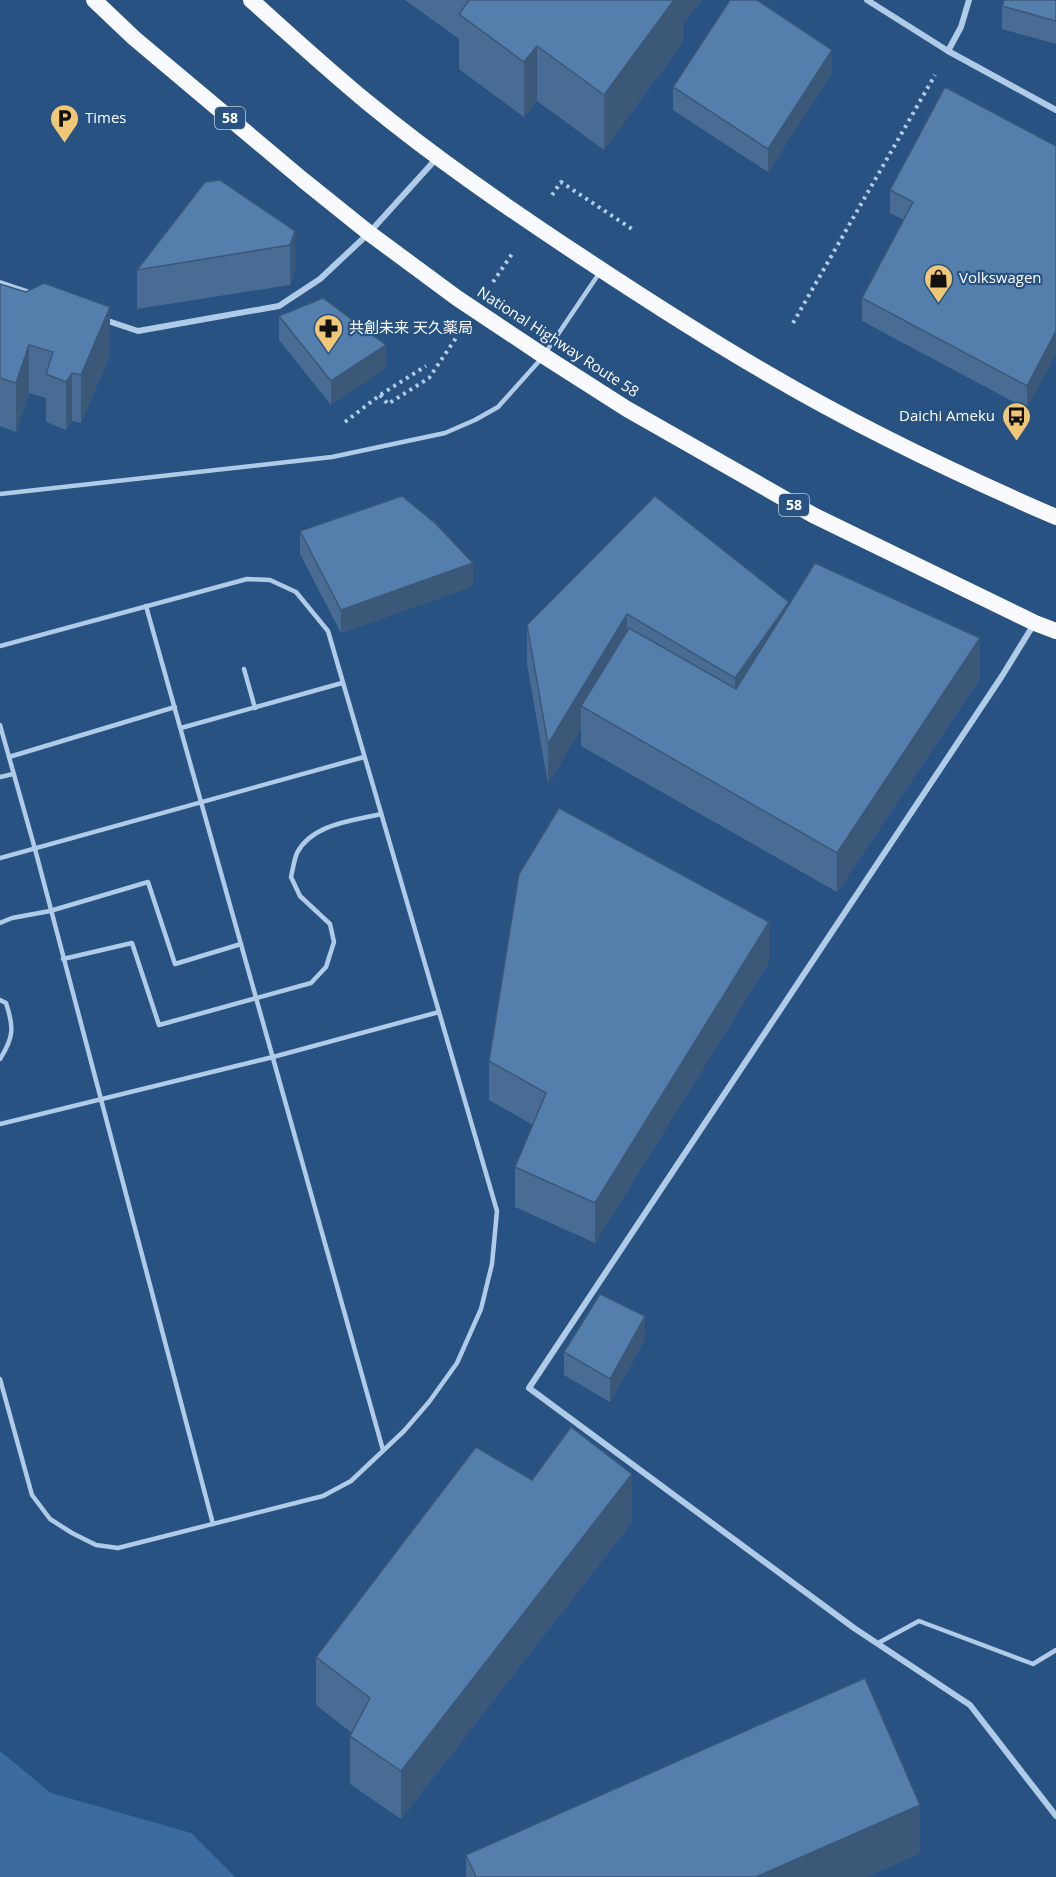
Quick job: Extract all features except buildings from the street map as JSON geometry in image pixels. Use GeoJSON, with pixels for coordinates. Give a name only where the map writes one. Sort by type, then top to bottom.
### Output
{"type":"FeatureCollection","features":[{"type":"Feature","properties":{"kind":"highway","name":"National Highway Route 58"},"geometry":{"type":"LineString","coordinates":[[94,0],[134,38],[369,233],[457,298],[544,356],[634,413],[813,515],[1056,632]]}},
{"type":"Feature","properties":{"kind":"highway"},"geometry":{"type":"LineString","coordinates":[[250,0],[367,102],[438,157],[518,214],[682,322],[773,377],[974,482],[1056,517]]}},
{"type":"Feature","properties":{"kind":"street"},"geometry":{"type":"LineString","coordinates":[[867,0],[948,51],[1056,110]]}},
{"type":"Feature","properties":{"kind":"street"},"geometry":{"type":"LineString","coordinates":[[948,51],[961,27],[969,0]]}},
{"type":"Feature","properties":{"kind":"street"},"geometry":{"type":"LineString","coordinates":[[96,316],[138,331],[279,306],[320,279],[369,233],[438,157]]}},
{"type":"Feature","properties":{"kind":"street"},"geometry":{"type":"LineString","coordinates":[[0,283],[43,298]]}},
{"type":"Feature","properties":{"kind":"street"},"geometry":{"type":"LineString","coordinates":[[1035,623],[529,1388],[854,1628],[970,1705],[1056,1816]]}},
{"type":"Feature","properties":{"kind":"lane"},"geometry":{"type":"LineString","coordinates":[[0,494],[332,457],[445,433],[498,407],[544,356],[602,270]]}},
{"type":"Feature","properties":{"kind":"lane"},"geometry":{"type":"LineString","coordinates":[[0,646],[247,579],[270,580],[296,592],[328,631],[497,1211],[492,1264],[481,1309],[457,1363],[429,1402],[404,1431],[351,1481],[323,1496],[118,1548],[96,1545],[50,1519],[32,1495],[0,1379]]}},
{"type":"Feature","properties":{"kind":"lane"},"geometry":{"type":"LineString","coordinates":[[146,606],[383,1450]]}},
{"type":"Feature","properties":{"kind":"lane"},"geometry":{"type":"LineString","coordinates":[[244,669],[255,708]]}},
{"type":"Feature","properties":{"kind":"lane"},"geometry":{"type":"LineString","coordinates":[[181,728],[342,683]]}},
{"type":"Feature","properties":{"kind":"lane"},"geometry":{"type":"LineString","coordinates":[[9,757],[175,707]]}},
{"type":"Feature","properties":{"kind":"lane"},"geometry":{"type":"LineString","coordinates":[[0,725],[35,849],[213,1524]]}},
{"type":"Feature","properties":{"kind":"lane"},"geometry":{"type":"LineString","coordinates":[[0,858],[364,757]]}},
{"type":"Feature","properties":{"kind":"lane"},"geometry":{"type":"LineString","coordinates":[[0,777],[13,774]]}},
{"type":"Feature","properties":{"kind":"lane"},"geometry":{"type":"LineString","coordinates":[[63,959],[132,944],[159,1025],[311,983],[326,967],[334,942],[330,924],[300,896],[291,877],[297,853],[312,836],[332,825],[381,814]]}},
{"type":"Feature","properties":{"kind":"lane"},"geometry":{"type":"LineString","coordinates":[[0,923],[148,882],[175,964],[241,944]]}},
{"type":"Feature","properties":{"kind":"lane"},"geometry":{"type":"LineString","coordinates":[[0,1000],[6,1003],[12,1020],[10,1043],[0,1059]]}},
{"type":"Feature","properties":{"kind":"lane"},"geometry":{"type":"LineString","coordinates":[[0,1124],[273,1057],[439,1012]]}},
{"type":"Feature","properties":{"kind":"lane"},"geometry":{"type":"LineString","coordinates":[[878,1643],[919,1621],[1033,1664],[1056,1650]]}},
{"type":"Feature","properties":{"kind":"path"},"geometry":{"type":"LineString","coordinates":[[793,323],[948,51]]}},
{"type":"Feature","properties":{"kind":"path"},"geometry":{"type":"LineString","coordinates":[[561,182],[632,229]]}},
{"type":"Feature","properties":{"kind":"path"},"geometry":{"type":"LineString","coordinates":[[345,422],[380,395],[426,366]]}},
{"type":"Feature","properties":{"kind":"path"},"geometry":{"type":"LineString","coordinates":[[380,395],[388,404],[429,378]]}},
{"type":"Feature","properties":{"kind":"shaded area"},"geometry":{"type":"Polygon","coordinates":[[[0,1751],[51,1793],[191,1833],[235,1877],[0,1877],[0,1751]]]}},
{"type":"Feature","properties":{"kind":"place","name":"Times"},"geometry":{"type":"Point","coordinates":[64,144]}},
{"type":"Feature","properties":{"kind":"place","name":"Volkswagen"},"geometry":{"type":"Point","coordinates":[938,304]}},
{"type":"Feature","properties":{"kind":"place","name":"共創未来 天久薬局"},"geometry":{"type":"Point","coordinates":[328,354]}},
{"type":"Feature","properties":{"kind":"place","name":"Daichi Ameku"},"geometry":{"type":"Point","coordinates":[1016,442]}}]}
